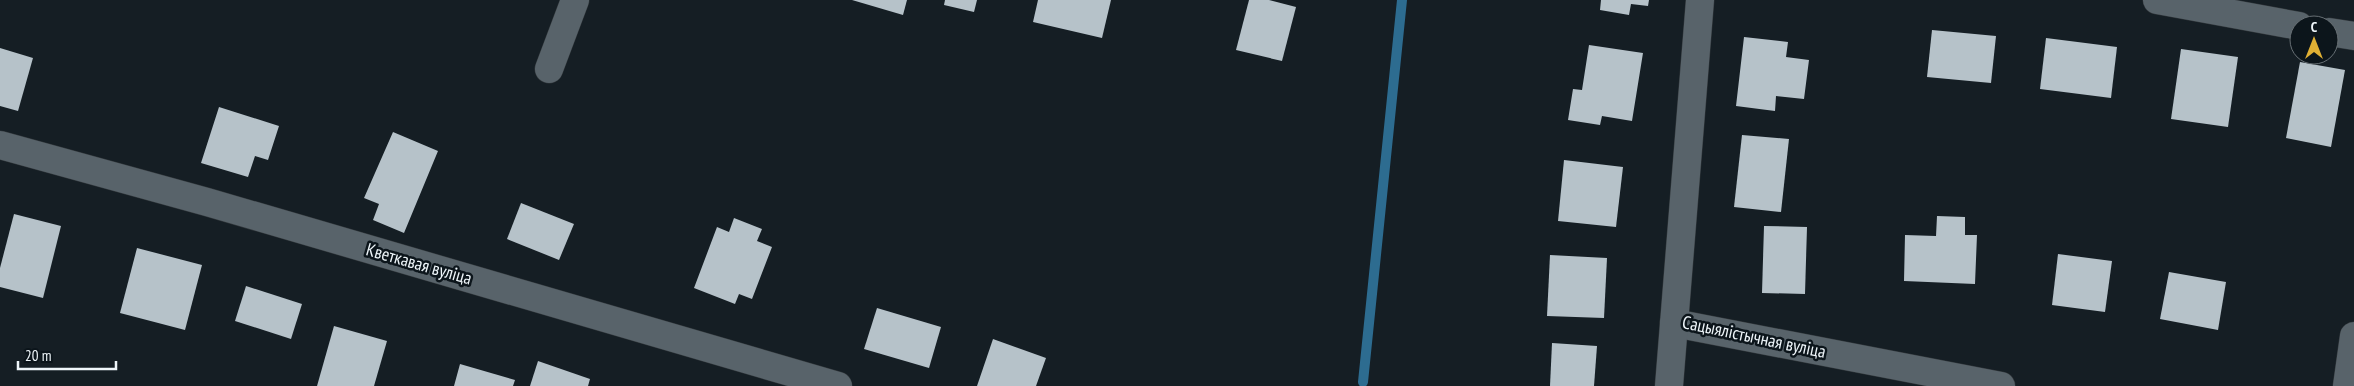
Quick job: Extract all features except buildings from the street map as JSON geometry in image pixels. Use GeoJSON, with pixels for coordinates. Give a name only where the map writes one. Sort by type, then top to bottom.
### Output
{"type":"FeatureCollection","features":[{"type":"Feature","properties":{"kind":"street"},"geometry":{"type":"LineString","coordinates":[[549,69],[575,0]]}},
{"type":"Feature","properties":{"kind":"street","name":"Сацыялістычная вуліца"},"geometry":{"type":"LineString","coordinates":[[1700,0],[1674,323],[2001,386]]}},
{"type":"Feature","properties":{"kind":"street"},"geometry":{"type":"LineString","coordinates":[[2157,0],[2289,24]]}},
{"type":"Feature","properties":{"kind":"street"},"geometry":{"type":"LineString","coordinates":[[2339,34],[2354,36]]}},
{"type":"Feature","properties":{"kind":"street","name":"Кветкавая вуліца"},"geometry":{"type":"LineString","coordinates":[[0,145],[207,202],[838,386]]}},
{"type":"Feature","properties":{"kind":"street"},"geometry":{"type":"LineString","coordinates":[[1669,386],[1674,323]]}},
{"type":"Feature","properties":{"kind":"street"},"geometry":{"type":"LineString","coordinates":[[2347,386],[2354,336]]}},
{"type":"Feature","properties":{"kind":"waterway"},"geometry":{"type":"LineString","coordinates":[[1363,382],[1402,0]]}}]}
